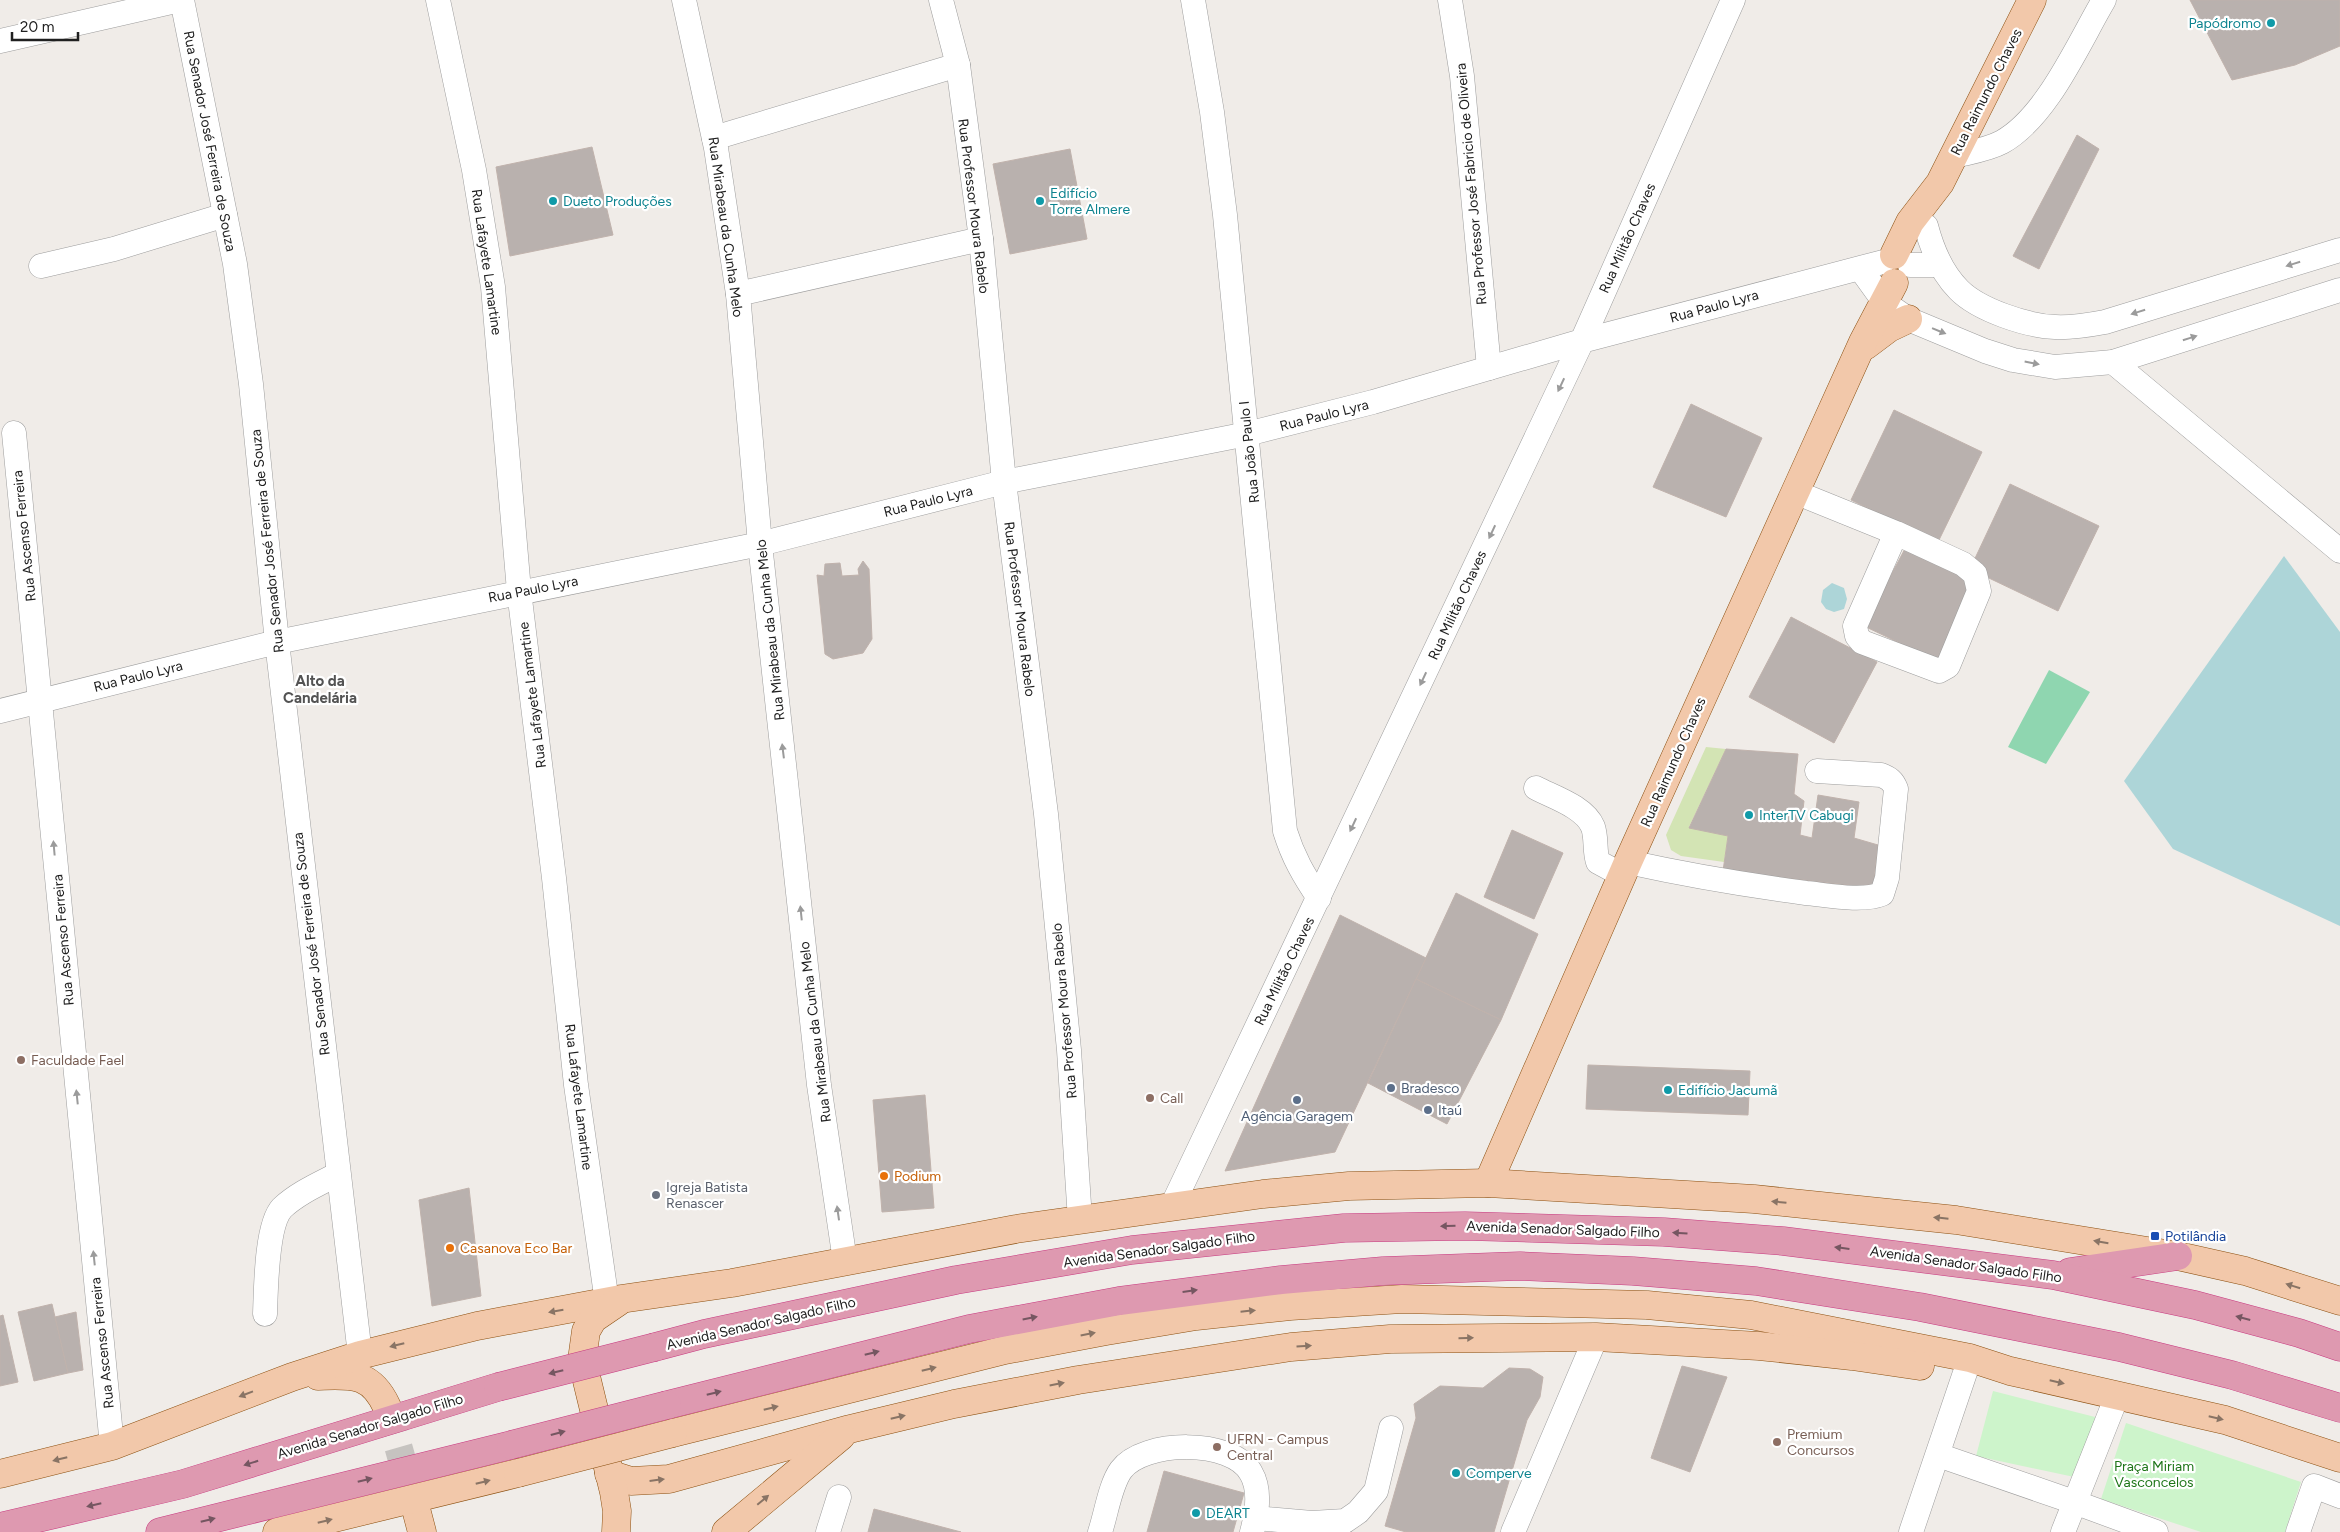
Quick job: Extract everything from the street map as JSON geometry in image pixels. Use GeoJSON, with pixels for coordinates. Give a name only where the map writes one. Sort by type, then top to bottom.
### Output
{"type":"FeatureCollection","features":[{"type":"Feature","properties":{"kind":"highway","name":"Avenida Senador Salgado Filho"},"geometry":{"type":"LineString","coordinates":[[0,1527],[183,1484],[498,1387],[714,1332],[976,1276],[1132,1250],[1344,1228],[1465,1226],[1674,1233],[1783,1241],[2053,1275],[2195,1305],[2299,1333],[2340,1347]]}},
{"type":"Feature","properties":{"kind":"highway"},"geometry":{"type":"LineString","coordinates":[[2053,1275],[2178,1256]]}},
{"type":"Feature","properties":{"kind":"highway"},"geometry":{"type":"LineString","coordinates":[[160,1532],[969,1330],[1119,1301],[1213,1288],[1374,1272],[1520,1266],[1633,1271],[1756,1281],[1920,1307],[2119,1347],[2232,1375],[2340,1408]]}},
{"type":"Feature","properties":{"kind":"main road","name":"Rua Raimundo Chaves"},"geometry":{"type":"LineString","coordinates":[[1885,274],[1926,226],[1940,183],[2032,0]]}},
{"type":"Feature","properties":{"kind":"main road","name":"Rua Raimundo Chaves"},"geometry":{"type":"LineString","coordinates":[[1488,1183],[1625,868],[1862,346],[1885,274],[1910,222],[1940,183]]}},
{"type":"Feature","properties":{"kind":"main road"},"geometry":{"type":"LineString","coordinates":[[1862,346],[1889,328],[1908,319]]}},
{"type":"Feature","properties":{"kind":"main road"},"geometry":{"type":"LineString","coordinates":[[0,1474],[112,1446],[292,1377],[360,1354],[478,1326],[614,1300],[732,1283],[1016,1229],[1263,1194],[1349,1186],[1488,1183],[1754,1199],[1956,1220],[2178,1256],[2245,1271],[2340,1301]]}},
{"type":"Feature","properties":{"kind":"main road"},"geometry":{"type":"LineString","coordinates":[[277,1532],[996,1352],[1106,1331],[1206,1315],[1290,1306],[1402,1299],[1647,1305],[1742,1314],[1968,1366]]}},
{"type":"Feature","properties":{"kind":"main road"},"geometry":{"type":"LineString","coordinates":[[614,1300],[593,1319],[586,1331],[582,1360],[617,1511],[616,1532]]}},
{"type":"Feature","properties":{"kind":"main road"},"geometry":{"type":"LineString","coordinates":[[608,1470],[631,1481],[669,1479],[850,1429],[954,1404],[1078,1380],[1291,1347],[1390,1339],[1596,1337],[1759,1346],[2010,1371],[2225,1420],[2340,1458]]}},
{"type":"Feature","properties":{"kind":"main road"},"geometry":{"type":"LineString","coordinates":[[292,1377],[342,1375],[359,1377],[375,1386],[387,1407]]}},
{"type":"Feature","properties":{"kind":"main road"},"geometry":{"type":"LineString","coordinates":[[726,1532],[850,1429]]}},
{"type":"Feature","properties":{"kind":"street"},"geometry":{"type":"LineString","coordinates":[[0,41],[181,0]]}},
{"type":"Feature","properties":{"kind":"street","name":"Rua Senador José Ferreira de Souza"},"geometry":{"type":"LineString","coordinates":[[181,0],[235,264],[251,384],[277,642],[360,1354]]}},
{"type":"Feature","properties":{"kind":"street","name":"Rua Lafayete Lamartine"},"geometry":{"type":"LineString","coordinates":[[438,0],[474,170],[493,287],[519,591],[554,878],[576,1085],[614,1300]]}},
{"type":"Feature","properties":{"kind":"street","name":"Rua Mirabeau da Cunha Melo"},"geometry":{"type":"LineString","coordinates":[[684,0],[714,138],[738,294],[760,544],[819,1085],[845,1261]]}},
{"type":"Feature","properties":{"kind":"street","name":"Rua Professor Moura Rabelo"},"geometry":{"type":"LineString","coordinates":[[941,0],[958,65],[980,239],[1004,482],[1046,814],[1069,1050],[1080,1220]]}},
{"type":"Feature","properties":{"kind":"street","name":"Rua João Paulo I"},"geometry":{"type":"LineString","coordinates":[[1193,0],[1215,131],[1247,434],[1285,831],[1300,871],[1319,898]]}},
{"type":"Feature","properties":{"kind":"street","name":"Rua Professor José Fabricio de Oliveira"},"geometry":{"type":"LineString","coordinates":[[1450,0],[1462,76],[1489,368]]}},
{"type":"Feature","properties":{"kind":"street"},"geometry":{"type":"LineString","coordinates":[[1713,0],[1720,26]]}},
{"type":"Feature","properties":{"kind":"street","name":"Rua Militão Chaves"},"geometry":{"type":"LineString","coordinates":[[1172,1206],[1582,340],[1733,0]]}},
{"type":"Feature","properties":{"kind":"street"},"geometry":{"type":"LineString","coordinates":[[1954,156],[1987,148],[2002,142],[2032,117],[2046,100],[2104,0]]}},
{"type":"Feature","properties":{"kind":"street"},"geometry":{"type":"LineString","coordinates":[[714,138],[958,65]]}},
{"type":"Feature","properties":{"kind":"street"},"geometry":{"type":"LineString","coordinates":[[41,266],[114,249],[225,215]]}},
{"type":"Feature","properties":{"kind":"street"},"geometry":{"type":"LineString","coordinates":[[1926,226],[1940,265],[1959,290],[1977,303],[2000,314],[2052,327],[2072,327],[2105,322],[2340,250]]}},
{"type":"Feature","properties":{"kind":"street"},"geometry":{"type":"LineString","coordinates":[[738,294],[980,239]]}},
{"type":"Feature","properties":{"kind":"street","name":"Rua Paulo Lyra"},"geometry":{"type":"LineString","coordinates":[[0,710],[277,642],[519,591],[760,544],[1004,482],[1247,434],[1373,402],[1582,340],[1885,274],[1940,265]]}},
{"type":"Feature","properties":{"kind":"street"},"geometry":{"type":"LineString","coordinates":[[1885,274],[1908,319],[2013,360],[2055,367],[2113,362],[2340,290]]}},
{"type":"Feature","properties":{"kind":"street"},"geometry":{"type":"LineString","coordinates":[[2113,362],[2340,551]]}},
{"type":"Feature","properties":{"kind":"street","name":"Rua Ascenso Ferreira"},"geometry":{"type":"LineString","coordinates":[[14,433],[112,1446]]}},
{"type":"Feature","properties":{"kind":"street"},"geometry":{"type":"LineString","coordinates":[[1795,492],[1896,533],[1963,564],[1975,574],[1979,591],[1948,666],[1939,671],[1862,642],[1857,636],[1855,626],[1896,533]]}},
{"type":"Feature","properties":{"kind":"street"},"geometry":{"type":"LineString","coordinates":[[1536,788],[1586,816],[1592,826],[1598,862],[1625,868],[1818,894],[1856,896],[1882,894],[1887,878],[1896,789],[1893,782],[1888,777],[1881,775],[1817,772]]}},
{"type":"Feature","properties":{"kind":"street"},"geometry":{"type":"LineString","coordinates":[[266,1314],[268,1246],[280,1210],[306,1190],[338,1174]]}},
{"type":"Feature","properties":{"kind":"street"},"geometry":{"type":"LineString","coordinates":[[1513,1532],[1596,1337]]}},
{"type":"Feature","properties":{"kind":"street"},"geometry":{"type":"LineString","coordinates":[[1911,1532],[1968,1366]]}},
{"type":"Feature","properties":{"kind":"street"},"geometry":{"type":"LineString","coordinates":[[2063,1532],[2117,1396]]}},
{"type":"Feature","properties":{"kind":"street"},"geometry":{"type":"LineString","coordinates":[[1100,1532],[1120,1471],[1135,1456],[1164,1448],[1204,1448],[1230,1455],[1240,1462],[1250,1471],[1257,1486],[1254,1525],[1345,1521],[1370,1501],[1376,1491],[1391,1428]]}},
{"type":"Feature","properties":{"kind":"street"},"geometry":{"type":"LineString","coordinates":[[1938,1455],[2156,1532]]}},
{"type":"Feature","properties":{"kind":"street"},"geometry":{"type":"LineString","coordinates":[[2298,1532],[2314,1486],[2340,1496]]}},
{"type":"Feature","properties":{"kind":"street"},"geometry":{"type":"LineString","coordinates":[[828,1532],[838,1497]]}},
{"type":"Feature","properties":{"kind":"green space"},"geometry":{"type":"Polygon","coordinates":[[[2049,670],[2090,692],[2046,764],[2008,747],[2049,670]]]}},
{"type":"Feature","properties":{"kind":"green space"},"geometry":{"type":"Polygon","coordinates":[[[1706,747],[1726,749],[1689,827],[1728,836],[1724,862],[1681,856],[1671,850],[1666,835],[1706,747]]]}},
{"type":"Feature","properties":{"kind":"green space"},"geometry":{"type":"Polygon","coordinates":[[[1993,1391],[2099,1418],[2079,1478],[1976,1456],[1993,1391]]]}},
{"type":"Feature","properties":{"kind":"green space","name":"Praça Miriam Vasconcelos"},"geometry":{"type":"Polygon","coordinates":[[[2126,1423],[2301,1482],[2285,1532],[2201,1532],[2101,1499],[2126,1423]]]}},
{"type":"Feature","properties":{"kind":"water"},"geometry":{"type":"Polygon","coordinates":[[[2284,556],[2340,632],[2340,926],[2173,849],[2124,781],[2284,556]]]}},
{"type":"Feature","properties":{"kind":"water"},"geometry":{"type":"Polygon","coordinates":[[[1832,583],[1844,588],[1847,599],[1844,609],[1834,612],[1826,609],[1821,602],[1823,590],[1832,583]]]}},
{"type":"Feature","properties":{"kind":"building","name":"Papódromo"},"geometry":{"type":"Polygon","coordinates":[[[2190,0],[2340,0],[2340,46],[2295,65],[2232,80],[2190,0]]]}},
{"type":"Feature","properties":{"kind":"building"},"geometry":{"type":"Polygon","coordinates":[[[2077,135],[2099,149],[2039,269],[2013,256],[2077,135]]]}},
{"type":"Feature","properties":{"kind":"building","name":"Dueto Produções"},"geometry":{"type":"Polygon","coordinates":[[[592,147],[613,235],[510,256],[496,167],[592,147]]]}},
{"type":"Feature","properties":{"kind":"building","name":"Edifício Torre Almere"},"geometry":{"type":"Polygon","coordinates":[[[1070,149],[1087,239],[1010,254],[993,164],[1070,149]]]}},
{"type":"Feature","properties":{"kind":"building"},"geometry":{"type":"Polygon","coordinates":[[[1691,404],[1762,438],[1726,517],[1653,487],[1691,404]]]}},
{"type":"Feature","properties":{"kind":"building"},"geometry":{"type":"Polygon","coordinates":[[[1894,410],[1982,452],[1938,542],[1851,500],[1894,410]]]}},
{"type":"Feature","properties":{"kind":"building"},"geometry":{"type":"Polygon","coordinates":[[[2010,484],[2099,526],[2058,611],[1970,569],[2010,484]]]}},
{"type":"Feature","properties":{"kind":"building"},"geometry":{"type":"Polygon","coordinates":[[[1907,545],[1974,580],[1946,665],[1864,626],[1907,545]]]}},
{"type":"Feature","properties":{"kind":"building"},"geometry":{"type":"Polygon","coordinates":[[[863,561],[869,569],[872,639],[863,653],[833,659],[825,654],[817,575],[824,576],[825,564],[840,563],[842,576],[859,575],[858,569],[863,561]]]}},
{"type":"Feature","properties":{"kind":"building"},"geometry":{"type":"Polygon","coordinates":[[[1791,617],[1877,662],[1834,743],[1749,697],[1791,617]]]}},
{"type":"Feature","properties":{"kind":"building","name":"InterTV Cabugi"},"geometry":{"type":"Polygon","coordinates":[[[1726,749],[1798,754],[1794,794],[1804,801],[1800,835],[1812,838],[1818,795],[1859,802],[1854,838],[1878,845],[1873,888],[1723,871],[1728,836],[1689,828],[1726,749]]]}},
{"type":"Feature","properties":{"kind":"building"},"geometry":{"type":"Polygon","coordinates":[[[1512,830],[1563,853],[1534,919],[1484,897],[1512,830]]]}},
{"type":"Feature","properties":{"kind":"building"},"geometry":{"type":"Polygon","coordinates":[[[1456,893],[1538,934],[1501,1020],[1416,979],[1456,893]]]}},
{"type":"Feature","properties":{"kind":"building"},"geometry":{"type":"Polygon","coordinates":[[[1340,915],[1426,958],[1335,1152],[1225,1171],[1340,915]]]}},
{"type":"Feature","properties":{"kind":"building"},"geometry":{"type":"Polygon","coordinates":[[[1416,979],[1501,1020],[1447,1124],[1368,1083],[1416,979]]]}},
{"type":"Feature","properties":{"kind":"building","name":"Edifício Jacumã"},"geometry":{"type":"Polygon","coordinates":[[[1588,1065],[1750,1071],[1748,1115],[1586,1109],[1588,1065]]]}},
{"type":"Feature","properties":{"kind":"building"},"geometry":{"type":"Polygon","coordinates":[[[925,1095],[934,1208],[882,1212],[873,1100],[925,1095]]]}},
{"type":"Feature","properties":{"kind":"building","name":"Casanova Eco Bar"},"geometry":{"type":"Polygon","coordinates":[[[469,1188],[481,1296],[432,1306],[419,1200],[469,1188]]]}},
{"type":"Feature","properties":{"kind":"building"},"geometry":{"type":"Polygon","coordinates":[[[52,1304],[68,1373],[34,1381],[18,1312],[52,1304]]]}},
{"type":"Feature","properties":{"kind":"building"},"geometry":{"type":"Polygon","coordinates":[[[76,1312],[83,1370],[68,1373],[55,1317],[76,1312]]]}},
{"type":"Feature","properties":{"kind":"building"},"geometry":{"type":"Polygon","coordinates":[[[3,1315],[18,1382],[0,1386],[0,1316],[3,1315]]]}},
{"type":"Feature","properties":{"kind":"building"},"geometry":{"type":"Polygon","coordinates":[[[1682,1366],[1727,1377],[1690,1472],[1651,1458],[1682,1366]]]}},
{"type":"Feature","properties":{"kind":"building","name":"Comperve"},"geometry":{"type":"Polygon","coordinates":[[[1509,1368],[1530,1369],[1543,1377],[1540,1397],[1527,1420],[1494,1532],[1406,1532],[1385,1526],[1416,1418],[1414,1404],[1440,1386],[1483,1388],[1509,1368]]]}},
{"type":"Feature","properties":{"kind":"building","name":"DEART"},"geometry":{"type":"Polygon","coordinates":[[[1164,1471],[1244,1493],[1233,1532],[1147,1532],[1164,1471]]]}},
{"type":"Feature","properties":{"kind":"building"},"geometry":{"type":"Polygon","coordinates":[[[874,1509],[961,1532],[868,1532],[874,1509]]]}},
{"type":"Feature","properties":{"kind":"tunnel"},"geometry":{"type":"LineString","coordinates":[[387,1407],[416,1509]]}},
{"type":"Feature","properties":{"kind":"place","name":"Papódromo"},"geometry":{"type":"Point","coordinates":[2271,23]}},
{"type":"Feature","properties":{"kind":"place","name":"Dueto Produções"},"geometry":{"type":"Point","coordinates":[553,201]}},
{"type":"Feature","properties":{"kind":"place","name":"Edifício Torre Almere"},"geometry":{"type":"Point","coordinates":[1040,201]}},
{"type":"Feature","properties":{"kind":"place","name":"InterTV Cabugi"},"geometry":{"type":"Point","coordinates":[1749,815]}},
{"type":"Feature","properties":{"kind":"place","name":"Faculdade Fael"},"geometry":{"type":"Point","coordinates":[21,1060]}},
{"type":"Feature","properties":{"kind":"place","name":"Bradesco"},"geometry":{"type":"Point","coordinates":[1391,1088]}},
{"type":"Feature","properties":{"kind":"place","name":"Edifício Jacumã"},"geometry":{"type":"Point","coordinates":[1668,1090]}},
{"type":"Feature","properties":{"kind":"place","name":"Call"},"geometry":{"type":"Point","coordinates":[1150,1098]}},
{"type":"Feature","properties":{"kind":"place","name":"Agência Garagem"},"geometry":{"type":"Point","coordinates":[1297,1100]}},
{"type":"Feature","properties":{"kind":"place","name":"Itaú"},"geometry":{"type":"Point","coordinates":[1428,1110]}},
{"type":"Feature","properties":{"kind":"place","name":"Podium"},"geometry":{"type":"Point","coordinates":[884,1176]}},
{"type":"Feature","properties":{"kind":"place","name":"Igreja Batista Renascer"},"geometry":{"type":"Point","coordinates":[656,1195]}},
{"type":"Feature","properties":{"kind":"place","name":"Potilândia"},"geometry":{"type":"Point","coordinates":[2155,1236]}},
{"type":"Feature","properties":{"kind":"place","name":"Casanova Eco Bar"},"geometry":{"type":"Point","coordinates":[450,1248]}},
{"type":"Feature","properties":{"kind":"place","name":"Premium Concursos"},"geometry":{"type":"Point","coordinates":[1777,1442]}},
{"type":"Feature","properties":{"kind":"place","name":"UFRN - Campus Central"},"geometry":{"type":"Point","coordinates":[1217,1447]}},
{"type":"Feature","properties":{"kind":"place","name":"Comperve"},"geometry":{"type":"Point","coordinates":[1456,1473]}},
{"type":"Feature","properties":{"kind":"place","name":"DEART"},"geometry":{"type":"Point","coordinates":[1196,1513]}},
{"type":"Feature","properties":{"kind":"district","name":"Alto da Candelária"},"geometry":{"type":"Point","coordinates":[320,690]}}]}
